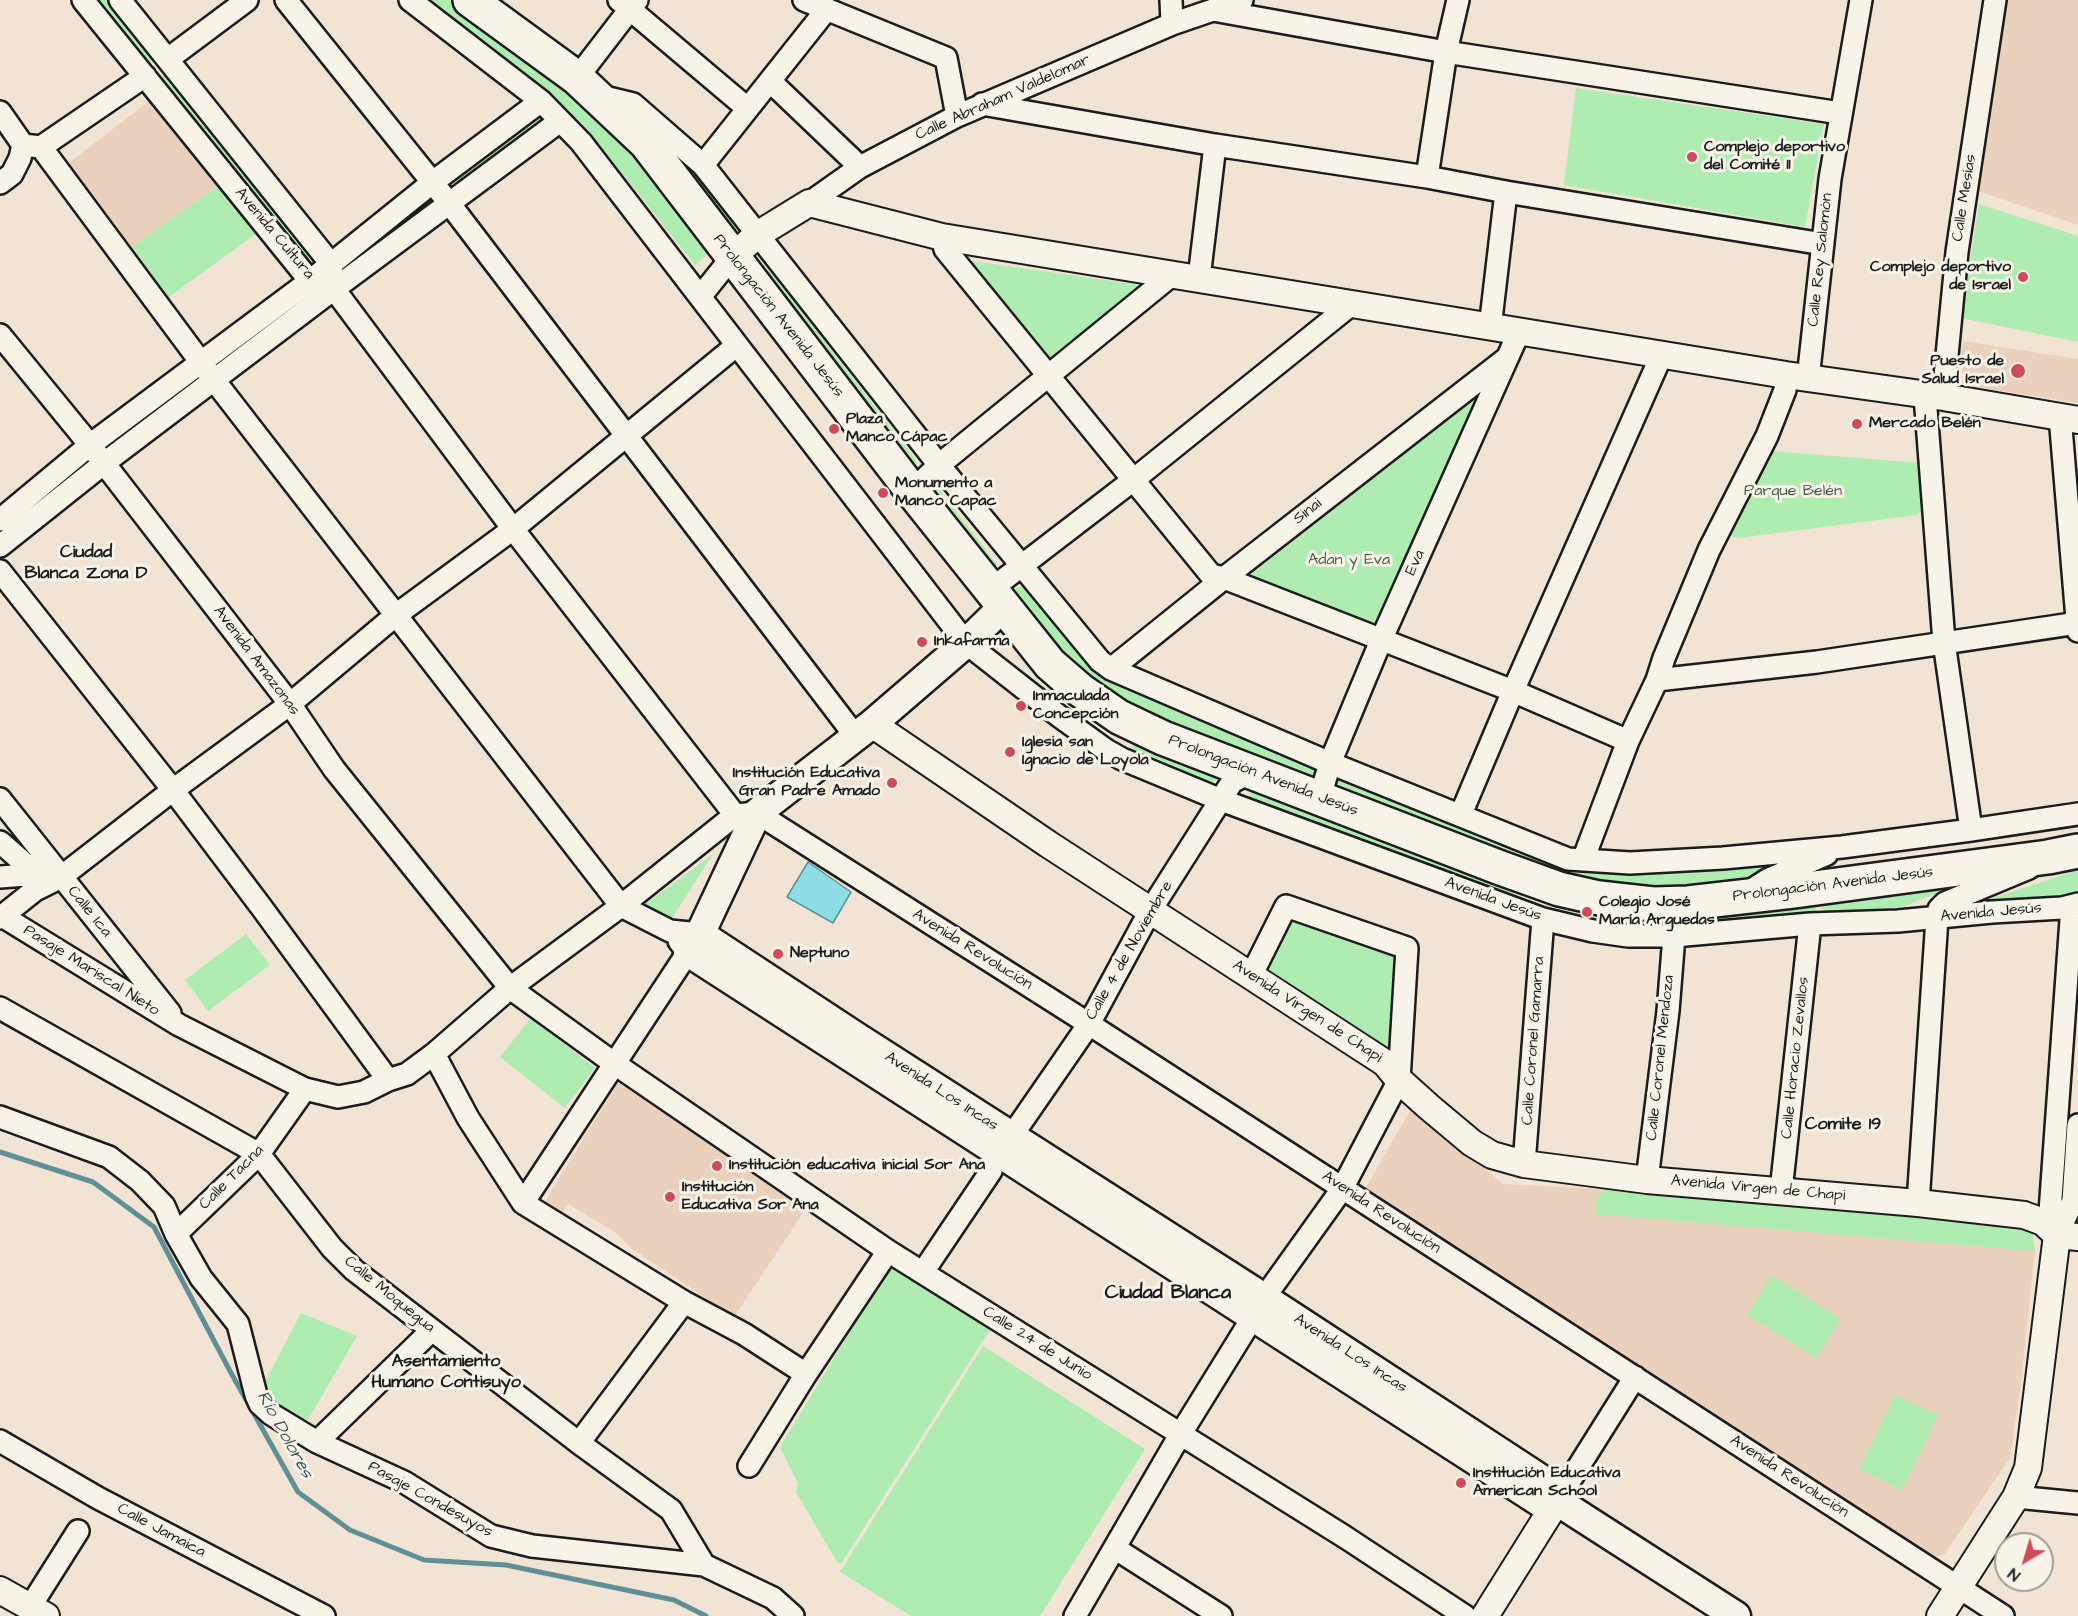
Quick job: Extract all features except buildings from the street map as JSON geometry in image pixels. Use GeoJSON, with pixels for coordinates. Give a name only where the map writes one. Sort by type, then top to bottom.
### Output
{"type":"FeatureCollection","features":[{"type":"Feature","properties":{"kind":"main road","name":"Prolongación Avenida Jesús"},"geometry":{"type":"LineString","coordinates":[[470,0],[586,87],[646,143],[912,490],[1050,664],[1080,690],[1119,717],[1143,729],[1559,889],[1599,898],[1653,904],[1688,903],[2063,854]]}},
{"type":"Feature","properties":{"kind":"main road"},"geometry":{"type":"LineString","coordinates":[[686,939],[746,814],[864,730],[966,643],[997,599]]}},
{"type":"Feature","properties":{"kind":"main road","name":"Avenida Los Incas"},"geometry":{"type":"LineString","coordinates":[[686,939],[1011,1137],[1258,1308]]}},
{"type":"Feature","properties":{"kind":"main road","name":"Avenida Los Incas"},"geometry":{"type":"LineString","coordinates":[[686,939],[704,964],[1258,1308],[1553,1487],[1557,1501],[1736,1616]]}},
{"type":"Feature","properties":{"kind":"street","name":"Avenida Cultura"},"geometry":{"type":"LineString","coordinates":[[83,0],[310,281],[334,289],[331,264],[120,0]]}},
{"type":"Feature","properties":{"kind":"street"},"geometry":{"type":"LineString","coordinates":[[168,59],[247,0]]}},
{"type":"Feature","properties":{"kind":"street"},"geometry":{"type":"LineString","coordinates":[[286,0],[433,182],[627,435],[864,730]]}},
{"type":"Feature","properties":{"kind":"street","name":"Avenida Jesús"},"geometry":{"type":"LineString","coordinates":[[410,0],[541,101],[582,142],[966,643],[1059,716],[1122,759],[1221,800],[1543,919],[1593,931],[1628,936],[1674,936],[1810,924],[1937,918],[2075,905]]}},
{"type":"Feature","properties":{"kind":"street"},"geometry":{"type":"LineString","coordinates":[[804,0],[946,58],[957,116]]}},
{"type":"Feature","properties":{"kind":"street"},"geometry":{"type":"LineString","coordinates":[[1172,0],[1172,24]]}},
{"type":"Feature","properties":{"kind":"street","name":"Calle Abraham Valdelomar"},"geometry":{"type":"LineString","coordinates":[[700,297],[732,256],[757,235],[809,203],[860,167],[982,104],[1172,24],[1242,0]]}},
{"type":"Feature","properties":{"kind":"street"},"geometry":{"type":"LineString","coordinates":[[1427,177],[1446,52],[1458,0]]}},
{"type":"Feature","properties":{"kind":"street","name":"Calle Rey Salomón"},"geometry":{"type":"LineString","coordinates":[[1583,860],[1628,741],[1657,680],[1709,550],[1767,436],[1785,390],[1797,377],[1824,244],[1830,179],[1840,113],[1862,0]]}},
{"type":"Feature","properties":{"kind":"street","name":"Calle Mesías"},"geometry":{"type":"LineString","coordinates":[[1971,830],[1944,642],[1934,396],[1995,0]]}},
{"type":"Feature","properties":{"kind":"street"},"geometry":{"type":"LineString","coordinates":[[747,108],[629,3],[586,87],[633,104],[703,165],[939,465],[1100,661],[1111,669],[1330,763],[1568,859],[1630,863],[1723,858],[1842,847],[2078,814]]}},
{"type":"Feature","properties":{"kind":"street"},"geometry":{"type":"LineString","coordinates":[[703,165],[827,9]]}},
{"type":"Feature","properties":{"kind":"street"},"geometry":{"type":"LineString","coordinates":[[1213,10],[1446,52],[1840,113]]}},
{"type":"Feature","properties":{"kind":"street"},"geometry":{"type":"LineString","coordinates":[[0,183],[12,174],[20,158],[32,146],[145,76]]}},
{"type":"Feature","properties":{"kind":"street"},"geometry":{"type":"LineString","coordinates":[[770,81],[860,167]]}},
{"type":"Feature","properties":{"kind":"street"},"geometry":{"type":"LineString","coordinates":[[0,520],[90,446],[310,281],[433,182],[541,101]]}},
{"type":"Feature","properties":{"kind":"street"},"geometry":{"type":"LineString","coordinates":[[982,104],[1215,145],[1427,177],[1824,244]]}},
{"type":"Feature","properties":{"kind":"street"},"geometry":{"type":"LineString","coordinates":[[0,112],[32,146],[621,906],[686,939],[615,1064],[523,1203]]}},
{"type":"Feature","properties":{"kind":"street"},"geometry":{"type":"LineString","coordinates":[[0,546],[214,380],[560,121]]}},
{"type":"Feature","properties":{"kind":"street"},"geometry":{"type":"LineString","coordinates":[[1199,278],[1215,145]]}},
{"type":"Feature","properties":{"kind":"street"},"geometry":{"type":"LineString","coordinates":[[1490,328],[1506,192]]}},
{"type":"Feature","properties":{"kind":"street"},"geometry":{"type":"LineString","coordinates":[[809,203],[942,237],[1353,303],[1490,328],[2069,418],[2078,626],[1944,642],[1817,662],[1657,680]]}},
{"type":"Feature","properties":{"kind":"street"},"geometry":{"type":"LineString","coordinates":[[942,237],[945,249],[1211,575],[1382,638],[1512,690],[1628,741]]}},
{"type":"Feature","properties":{"kind":"street"},"geometry":{"type":"LineString","coordinates":[[912,490],[939,465],[1173,274]]}},
{"type":"Feature","properties":{"kind":"street","name":"Avenida Revolución"},"geometry":{"type":"LineString","coordinates":[[334,289],[513,529],[746,814],[1089,1024],[2002,1616]]}},
{"type":"Feature","properties":{"kind":"street"},"geometry":{"type":"LineString","coordinates":[[997,599],[1021,565],[1132,481],[1353,303]]}},
{"type":"Feature","properties":{"kind":"street","name":"Eva"},"geometry":{"type":"LineString","coordinates":[[1320,797],[1330,763],[1382,638],[1519,332]]}},
{"type":"Feature","properties":{"kind":"street","name":"Avenida Amazonas"},"geometry":{"type":"LineString","coordinates":[[0,335],[90,446],[290,704],[334,769],[510,988],[615,1064]]}},
{"type":"Feature","properties":{"kind":"street"},"geometry":{"type":"LineString","coordinates":[[1,917],[35,890],[61,877],[173,790],[290,704],[396,615],[513,529],[737,345]]}},
{"type":"Feature","properties":{"kind":"street"},"geometry":{"type":"LineString","coordinates":[[1461,814],[1512,690],[1662,354]]}},
{"type":"Feature","properties":{"kind":"street","name":"Sinai"},"geometry":{"type":"LineString","coordinates":[[1111,669],[1508,357]]}},
{"type":"Feature","properties":{"kind":"street"},"geometry":{"type":"LineString","coordinates":[[0,572],[173,790],[388,1080]]}},
{"type":"Feature","properties":{"kind":"street"},"geometry":{"type":"LineString","coordinates":[[1059,716],[1080,690]]}},
{"type":"Feature","properties":{"kind":"street","name":"Avenida Virgen de Chapi"},"geometry":{"type":"LineString","coordinates":[[864,730],[1047,844],[1385,1063],[1399,1080],[1472,1143],[1492,1155],[1524,1164],[1647,1180],[1917,1203],[2024,1215],[2043,1222],[2067,1236]]}},
{"type":"Feature","properties":{"kind":"street","name":"Calle 4 de Noviembre"},"geometry":{"type":"LineString","coordinates":[[1011,1137],[1089,1024],[1150,911],[1232,782],[1253,771]]}},
{"type":"Feature","properties":{"kind":"street","name":"Calle Ica"},"geometry":{"type":"LineString","coordinates":[[0,799],[179,1025]]}},
{"type":"Feature","properties":{"kind":"street","name":"Pasaje Mariscal Nieto"},"geometry":{"type":"LineString","coordinates":[[1,917],[179,1025],[305,1089],[338,1097],[364,1092],[388,1080],[407,1074],[434,1054],[510,988],[746,814]]}},
{"type":"Feature","properties":{"kind":"street"},"geometry":{"type":"LineString","coordinates":[[0,842],[33,871],[61,877]]}},
{"type":"Feature","properties":{"kind":"street"},"geometry":{"type":"LineString","coordinates":[[1742,897],[1767,880],[1842,847]]}},
{"type":"Feature","properties":{"kind":"street"},"geometry":{"type":"LineString","coordinates":[[1917,1203],[1939,909],[1946,903],[2063,854]]}},
{"type":"Feature","properties":{"kind":"street"},"geometry":{"type":"LineString","coordinates":[[0,877],[26,875],[33,871]]}},
{"type":"Feature","properties":{"kind":"street"},"geometry":{"type":"LineString","coordinates":[[2067,1236],[2050,1212],[2075,905]]}},
{"type":"Feature","properties":{"kind":"street"},"geometry":{"type":"LineString","coordinates":[[1075,1616],[1116,1549],[1180,1435],[1258,1308],[1342,1189],[1399,1080],[1407,948],[1286,906],[1251,976]]}},
{"type":"Feature","properties":{"kind":"street","name":"Calle Coronel Gamarra"},"geometry":{"type":"LineString","coordinates":[[1524,1164],[1543,919]]}},
{"type":"Feature","properties":{"kind":"street","name":"Calle Horacio Zevallos"},"geometry":{"type":"LineString","coordinates":[[1781,1191],[1810,924]]}},
{"type":"Feature","properties":{"kind":"street","name":"Calle Coronel Mendoza"},"geometry":{"type":"LineString","coordinates":[[1647,1180],[1668,1011],[1674,936]]}},
{"type":"Feature","properties":{"kind":"street","name":"Calle Moquegua"},"geometry":{"type":"LineString","coordinates":[[0,1008],[259,1154],[339,1255],[354,1270],[579,1443],[671,1510],[704,1565]]}},
{"type":"Feature","properties":{"kind":"street"},"geometry":{"type":"LineString","coordinates":[[434,1054],[468,1118],[523,1203],[684,1302],[744,1334],[806,1374]]}},
{"type":"Feature","properties":{"kind":"street","name":"Calle 24 de Junio"},"geometry":{"type":"LineString","coordinates":[[615,1064],[888,1251],[1345,1537],[1465,1616]]}},
{"type":"Feature","properties":{"kind":"street","name":"Calle Tacna"},"geometry":{"type":"LineString","coordinates":[[176,1234],[259,1154],[305,1089]]}},
{"type":"Feature","properties":{"kind":"street","name":"Pasaje Condesuyos"},"geometry":{"type":"LineString","coordinates":[[0,1117],[110,1157],[140,1181],[164,1206],[176,1234],[201,1278],[238,1324],[251,1379],[260,1404],[271,1414],[316,1442],[404,1482],[491,1536],[532,1546],[704,1565]]}},
{"type":"Feature","properties":{"kind":"street"},"geometry":{"type":"LineString","coordinates":[[1940,1616],[2016,1497],[2028,1468],[2073,1201],[2078,1125]]}},
{"type":"Feature","properties":{"kind":"street"},"geometry":{"type":"LineString","coordinates":[[923,1272],[991,1171]]}},
{"type":"Feature","properties":{"kind":"street"},"geometry":{"type":"LineString","coordinates":[[749,1466],[806,1374],[888,1251]]}},
{"type":"Feature","properties":{"kind":"street"},"geometry":{"type":"LineString","coordinates":[[579,1443],[684,1302]]}},
{"type":"Feature","properties":{"kind":"street"},"geometry":{"type":"LineString","coordinates":[[316,1442],[432,1330]]}},
{"type":"Feature","properties":{"kind":"street"},"geometry":{"type":"LineString","coordinates":[[1485,1616],[1635,1377]]}},
{"type":"Feature","properties":{"kind":"street","name":"Calle Jamaica"},"geometry":{"type":"LineString","coordinates":[[0,1441],[98,1498],[324,1616]]}},
{"type":"Feature","properties":{"kind":"street"},"geometry":{"type":"LineString","coordinates":[[2016,1497],[2078,1503]]}},
{"type":"Feature","properties":{"kind":"street"},"geometry":{"type":"LineString","coordinates":[[0,1590],[38,1611],[78,1531]]}},
{"type":"Feature","properties":{"kind":"street"},"geometry":{"type":"LineString","coordinates":[[1116,1549],[1221,1616]]}},
{"type":"Feature","properties":{"kind":"street"},"geometry":{"type":"LineString","coordinates":[[704,1565],[773,1598],[793,1616]]}},
{"type":"Feature","properties":{"kind":"shaded area"},"geometry":{"type":"Polygon","coordinates":[[[2004,0],[2078,0],[2078,225],[1978,191],[2004,0]]]}},
{"type":"Feature","properties":{"kind":"shaded area"},"geometry":{"type":"Polygon","coordinates":[[[153,98],[222,183],[132,247],[69,163],[153,98]]]}},
{"type":"Feature","properties":{"kind":"shaded area","name":"Puesto de Salud Israel"},"geometry":{"type":"Polygon","coordinates":[[[1963,341],[2078,359],[2078,403],[1956,384],[1963,341]]]}},
{"type":"Feature","properties":{"kind":"shaded area","name":"Institución Educativa Sor Ana"},"geometry":{"type":"Polygon","coordinates":[[[618,1083],[807,1207],[734,1317],[631,1248],[615,1232],[568,1204],[561,1214],[544,1203],[618,1083]]]}},
{"type":"Feature","properties":{"kind":"shaded area"},"geometry":{"type":"Polygon","coordinates":[[[1412,1107],[1503,1184],[1605,1189],[1819,1206],[2032,1233],[2035,1251],[2021,1383],[2010,1458],[1944,1555],[1935,1557],[1364,1191],[1412,1107]]]}},
{"type":"Feature","properties":{"kind":"green space"},"geometry":{"type":"Polygon","coordinates":[[[94,0],[107,0],[156,58],[147,65],[94,0]]]}},
{"type":"Feature","properties":{"kind":"green space"},"geometry":{"type":"Polygon","coordinates":[[[431,0],[449,0],[581,100],[633,153],[709,253],[695,265],[584,125],[431,0]]]}},
{"type":"Feature","properties":{"kind":"green space"},"geometry":{"type":"Polygon","coordinates":[[[167,72],[311,256],[307,259],[158,79],[167,72]]]}},
{"type":"Feature","properties":{"kind":"green space","name":"Complejo deportivo del Comité 11"},"geometry":{"type":"Polygon","coordinates":[[[1576,88],[1824,124],[1805,227],[1564,185],[1576,88]]]}},
{"type":"Feature","properties":{"kind":"green space"},"geometry":{"type":"Polygon","coordinates":[[[538,114],[545,122],[463,191],[456,181],[538,114]]]}},
{"type":"Feature","properties":{"kind":"green space"},"geometry":{"type":"Polygon","coordinates":[[[657,139],[677,155],[744,232],[735,237],[657,139]]]}},
{"type":"Feature","properties":{"kind":"green space"},"geometry":{"type":"Polygon","coordinates":[[[222,183],[261,230],[169,297],[132,247],[222,183]]]}},
{"type":"Feature","properties":{"kind":"green space","name":"Complejo deportivo de Israel"},"geometry":{"type":"Polygon","coordinates":[[[1979,204],[2078,236],[2078,342],[1961,318],[1979,204]]]}},
{"type":"Feature","properties":{"kind":"green space"},"geometry":{"type":"Polygon","coordinates":[[[965,260],[1147,286],[1049,363],[965,260]]]}},
{"type":"Feature","properties":{"kind":"green space"},"geometry":{"type":"Polygon","coordinates":[[[766,269],[771,272],[916,460],[915,467],[911,469],[762,273],[766,269]]]}},
{"type":"Feature","properties":{"kind":"green space","name":"Adan y Eva"},"geometry":{"type":"Polygon","coordinates":[[[1483,391],[1376,625],[1248,577],[1324,517],[1483,391]]]}},
{"type":"Feature","properties":{"kind":"green space","name":"Parque Belén"},"geometry":{"type":"Polygon","coordinates":[[[1771,451],[1921,463],[1923,509],[1917,515],[1738,538],[1728,535],[1771,451]]]}},
{"type":"Feature","properties":{"kind":"green space"},"geometry":{"type":"Polygon","coordinates":[[[934,486],[938,488],[996,563],[997,568],[994,573],[977,559],[978,544],[957,517],[940,512],[929,488],[934,486]]]}},
{"type":"Feature","properties":{"kind":"green space"},"geometry":{"type":"Polygon","coordinates":[[[1022,586],[1090,665],[1313,766],[1314,774],[1306,778],[1164,727],[1068,666],[1012,596],[1017,587],[1022,586]]]}},
{"type":"Feature","properties":{"kind":"green space"},"geometry":{"type":"Polygon","coordinates":[[[1135,742],[1220,777],[1209,785],[1130,752],[1135,742]]]}},
{"type":"Feature","properties":{"kind":"green space"},"geometry":{"type":"Polygon","coordinates":[[[1337,774],[1540,853],[1790,859],[1741,888],[1686,893],[1592,886],[1332,788],[1337,774]]]}},
{"type":"Feature","properties":{"kind":"green space"},"geometry":{"type":"Polygon","coordinates":[[[1255,786],[1514,890],[1511,898],[1246,800],[1255,786]]]}},
{"type":"Feature","properties":{"kind":"green space"},"geometry":{"type":"Polygon","coordinates":[[[713,854],[667,926],[644,905],[713,854]]]}},
{"type":"Feature","properties":{"kind":"green space"},"geometry":{"type":"Polygon","coordinates":[[[2078,870],[2078,893],[2062,897],[1986,904],[1981,902],[2078,870]]]}},
{"type":"Feature","properties":{"kind":"green space"},"geometry":{"type":"Polygon","coordinates":[[[1959,885],[1902,907],[1824,913],[1822,904],[1959,885]]]}},
{"type":"Feature","properties":{"kind":"green space"},"geometry":{"type":"Polygon","coordinates":[[[1816,905],[1817,917],[1694,927],[1610,927],[1609,921],[1700,919],[1816,905]]]}},
{"type":"Feature","properties":{"kind":"green space"},"geometry":{"type":"Polygon","coordinates":[[[1293,919],[1394,956],[1392,1024],[1388,1049],[1265,971],[1293,919]]]}},
{"type":"Feature","properties":{"kind":"green space"},"geometry":{"type":"Polygon","coordinates":[[[246,934],[270,965],[208,1011],[185,980],[246,934]]]}},
{"type":"Feature","properties":{"kind":"green space"},"geometry":{"type":"Polygon","coordinates":[[[531,1018],[595,1068],[565,1108],[500,1057],[531,1018]]]}},
{"type":"Feature","properties":{"kind":"green space"},"geometry":{"type":"Polygon","coordinates":[[[1605,1189],[1819,1206],[2019,1226],[2032,1233],[2035,1251],[1595,1214],[1596,1199],[1605,1189]]]}},
{"type":"Feature","properties":{"kind":"green space"},"geometry":{"type":"Polygon","coordinates":[[[892,1262],[991,1328],[841,1564],[837,1562],[796,1492],[798,1484],[780,1447],[892,1262]]]}},
{"type":"Feature","properties":{"kind":"green space"},"geometry":{"type":"Polygon","coordinates":[[[1772,1275],[1841,1319],[1816,1358],[1747,1315],[1772,1275]]]}},
{"type":"Feature","properties":{"kind":"green space"},"geometry":{"type":"Polygon","coordinates":[[[301,1313],[357,1336],[306,1423],[263,1400],[260,1392],[301,1313]]]}},
{"type":"Feature","properties":{"kind":"green space"},"geometry":{"type":"Polygon","coordinates":[[[983,1346],[1145,1449],[1040,1616],[911,1616],[840,1572],[983,1346]]]}},
{"type":"Feature","properties":{"kind":"green space"},"geometry":{"type":"Polygon","coordinates":[[[1895,1395],[1938,1415],[1902,1490],[1859,1469],[1895,1395]]]}},
{"type":"Feature","properties":{"kind":"water"},"geometry":{"type":"Polygon","coordinates":[[[808,862],[851,892],[833,923],[787,897],[808,862]]]}},
{"type":"Feature","properties":{"kind":"waterway","name":"Río Dolores"},"geometry":{"type":"LineString","coordinates":[[0,1152],[93,1182],[154,1227],[231,1373],[298,1492],[350,1530],[424,1560],[506,1565],[674,1600],[706,1616]]}},
{"type":"Feature","properties":{"kind":"place","name":"Complejo deportivo del Comité 11"},"geometry":{"type":"Point","coordinates":[1692,157]}},
{"type":"Feature","properties":{"kind":"place","name":"Complejo deportivo de Israel"},"geometry":{"type":"Point","coordinates":[2023,277]}},
{"type":"Feature","properties":{"kind":"place","name":"Puesto de Salud Israel"},"geometry":{"type":"Point","coordinates":[2018,371]}},
{"type":"Feature","properties":{"kind":"place","name":"Mercado Belén"},"geometry":{"type":"Point","coordinates":[1857,424]}},
{"type":"Feature","properties":{"kind":"place","name":"Plaza Manco Cápac"},"geometry":{"type":"Point","coordinates":[834,429]}},
{"type":"Feature","properties":{"kind":"place","name":"Monumento a Manco Capac"},"geometry":{"type":"Point","coordinates":[883,493]}},
{"type":"Feature","properties":{"kind":"place","name":"Inkafarma"},"geometry":{"type":"Point","coordinates":[922,642]}},
{"type":"Feature","properties":{"kind":"place","name":"Inmaculada Concepción"},"geometry":{"type":"Point","coordinates":[1021,706]}},
{"type":"Feature","properties":{"kind":"place","name":"Iglesia san Ignacio de Loyola"},"geometry":{"type":"Point","coordinates":[1010,752]}},
{"type":"Feature","properties":{"kind":"place","name":"Institución Educativa Gran Padre Amado"},"geometry":{"type":"Point","coordinates":[892,783]}},
{"type":"Feature","properties":{"kind":"place","name":"Colegio José María Arguedas"},"geometry":{"type":"Point","coordinates":[1587,912]}},
{"type":"Feature","properties":{"kind":"place","name":"Neptuno"},"geometry":{"type":"Point","coordinates":[778,954]}},
{"type":"Feature","properties":{"kind":"place","name":"Institución educativa inicial Sor Ana"},"geometry":{"type":"Point","coordinates":[717,1166]}},
{"type":"Feature","properties":{"kind":"place","name":"Institución Educativa Sor Ana"},"geometry":{"type":"Point","coordinates":[670,1197]}},
{"type":"Feature","properties":{"kind":"place","name":"Institución Educativa American School"},"geometry":{"type":"Point","coordinates":[1461,1483]}},
{"type":"Feature","properties":{"kind":"district","name":"Ciudad Blanca Zona D"},"geometry":{"type":"Point","coordinates":[86,563]}},
{"type":"Feature","properties":{"kind":"district","name":"Comite 19"},"geometry":{"type":"Point","coordinates":[1843,1125]}},
{"type":"Feature","properties":{"kind":"district","name":"Ciudad Blanca"},"geometry":{"type":"Point","coordinates":[1168,1294]}},
{"type":"Feature","properties":{"kind":"district","name":"Asentamiento Humano Contisuyo"},"geometry":{"type":"Point","coordinates":[446,1372]}}]}
